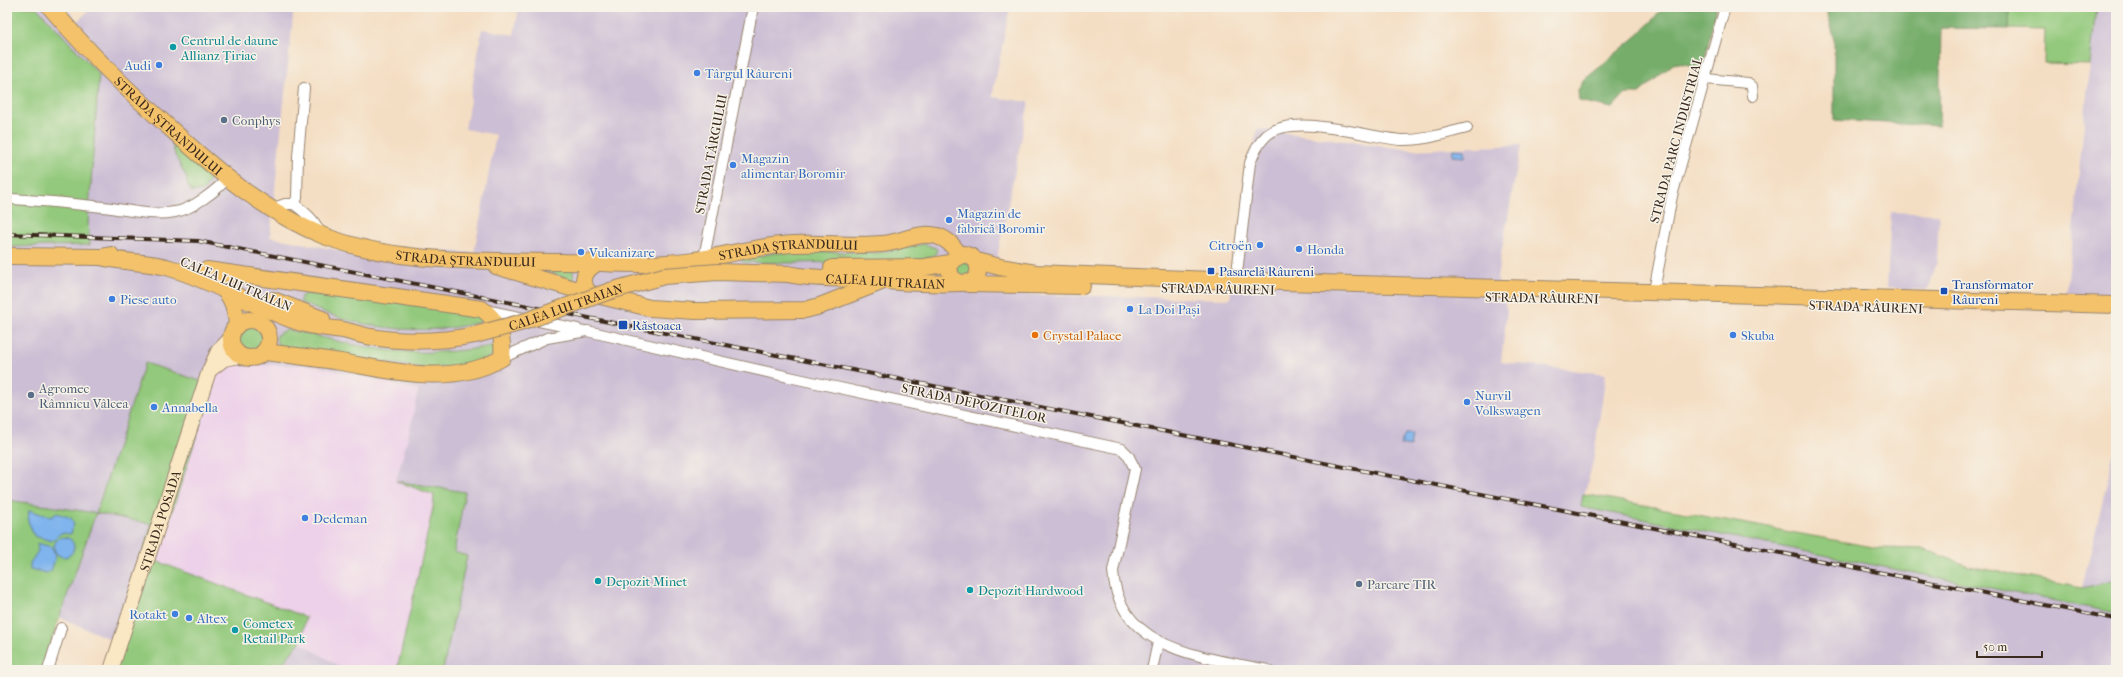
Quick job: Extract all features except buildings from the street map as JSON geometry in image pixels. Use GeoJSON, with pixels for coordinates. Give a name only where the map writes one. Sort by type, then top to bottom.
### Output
{"type":"FeatureCollection","features":[{"type":"Feature","properties":{"kind":"main road","name":"STRADA ȘTRANDULUI"},"geometry":{"type":"LineString","coordinates":[[50,7],[89,51],[123,86],[180,137],[228,177],[271,209],[321,234],[374,250],[481,262],[598,262],[661,264],[778,245],[874,245],[929,235],[945,239],[954,247],[955,259]]}},
{"type":"Feature","properties":{"kind":"main road","name":"CALEA LUI TRAIAN"},"geometry":{"type":"LineString","coordinates":[[7,256],[101,257],[129,254],[155,255],[175,259],[207,270],[294,315]]}},
{"type":"Feature","properties":{"kind":"main road"},"geometry":{"type":"LineString","coordinates":[[968,255],[976,260],[979,270],[972,282],[963,283],[952,277],[949,268],[955,259],[968,255]]}},
{"type":"Feature","properties":{"kind":"main road","name":"CALEA LUI TRAIAN"},"geometry":{"type":"LineString","coordinates":[[101,257],[116,261],[148,264],[169,268],[294,315],[343,330],[367,336],[415,341],[437,341],[475,335],[523,322],[610,291],[658,278],[718,272],[788,274],[805,278],[853,279],[881,282],[963,283]]}},
{"type":"Feature","properties":{"kind":"main road","name":"CALEA LUI TRAIAN"},"geometry":{"type":"LineString","coordinates":[[788,274],[805,270],[925,267],[955,259]]}},
{"type":"Feature","properties":{"kind":"main road","name":"STRADA RÂURENI"},"geometry":{"type":"LineString","coordinates":[[976,260],[1007,269],[1036,273],[1236,281],[1654,291],[2116,305]]}},
{"type":"Feature","properties":{"kind":"main road"},"geometry":{"type":"LineString","coordinates":[[481,262],[588,293],[650,308],[668,309],[798,310],[820,306],[881,282]]}},
{"type":"Feature","properties":{"kind":"main road"},"geometry":{"type":"LineString","coordinates":[[588,293],[584,287],[584,276],[591,266],[598,262]]}},
{"type":"Feature","properties":{"kind":"main road"},"geometry":{"type":"LineString","coordinates":[[207,270],[482,309],[498,325],[503,343],[502,358],[475,370],[461,373],[430,374],[265,352]]}},
{"type":"Feature","properties":{"kind":"main road","name":"STRADA RÂURENI"},"geometry":{"type":"LineString","coordinates":[[963,283],[1620,299],[2116,314]]}},
{"type":"Feature","properties":{"kind":"main road"},"geometry":{"type":"LineString","coordinates":[[269,335],[294,315],[291,296],[299,284]]}},
{"type":"Feature","properties":{"kind":"main road"},"geometry":{"type":"LineString","coordinates":[[221,288],[228,294],[234,306],[232,348],[240,356],[250,359],[260,356],[265,352],[269,344],[269,335],[266,329],[256,321],[243,321],[234,331]]}},
{"type":"Feature","properties":{"kind":"street","name":"STRADA TÂRGULUI"},"geometry":{"type":"LineString","coordinates":[[704,258],[753,7]]}},
{"type":"Feature","properties":{"kind":"street","name":"STRADA PARC INDUSTRIAL"},"geometry":{"type":"LineString","coordinates":[[1654,291],[1672,196],[1725,7]]}},
{"type":"Feature","properties":{"kind":"street"},"geometry":{"type":"LineString","coordinates":[[1706,79],[1748,83],[1752,86],[1753,96]]}},
{"type":"Feature","properties":{"kind":"street"},"geometry":{"type":"LineString","coordinates":[[294,204],[297,198],[298,156],[304,88]]}},
{"type":"Feature","properties":{"kind":"street"},"geometry":{"type":"LineString","coordinates":[[1236,281],[1250,164],[1257,146],[1271,132],[1289,127],[1322,127],[1412,140],[1467,128]]}},
{"type":"Feature","properties":{"kind":"street"},"geometry":{"type":"LineString","coordinates":[[7,199],[63,203],[146,212],[176,212],[190,208],[222,185],[228,177]]}},
{"type":"Feature","properties":{"kind":"street"},"geometry":{"type":"LineString","coordinates":[[271,209],[285,204],[294,204],[307,213],[316,224],[321,234]]}},
{"type":"Feature","properties":{"kind":"street"},"geometry":{"type":"LineString","coordinates":[[1620,299],[1625,296],[1650,295],[1654,291],[1659,296],[1682,296],[1691,301]]}},
{"type":"Feature","properties":{"kind":"street"},"geometry":{"type":"LineString","coordinates":[[482,309],[587,331]]}},
{"type":"Feature","properties":{"kind":"street","name":"STRADA POSADA"},"geometry":{"type":"LineString","coordinates":[[110,670],[209,371],[218,351],[234,331]]}},
{"type":"Feature","properties":{"kind":"street","name":"STRADA DEPOZITELOR"},"geometry":{"type":"LineString","coordinates":[[502,358],[524,346],[547,338],[587,331],[798,379],[1122,449],[1128,455],[1134,469],[1113,571],[1114,586],[1120,601],[1131,618],[1158,642],[1179,650],[1268,670]]}},
{"type":"Feature","properties":{"kind":"street"},"geometry":{"type":"LineString","coordinates":[[209,371],[224,359],[240,356]]}},
{"type":"Feature","properties":{"kind":"street"},"geometry":{"type":"LineString","coordinates":[[48,670],[61,628]]}},
{"type":"Feature","properties":{"kind":"street"},"geometry":{"type":"LineString","coordinates":[[1152,670],[1158,642]]}},
{"type":"Feature","properties":{"kind":"shaded area"},"geometry":{"type":"Polygon","coordinates":[[[36,7],[65,7],[78,21],[92,7],[294,7],[270,237],[358,254],[402,248],[474,253],[496,135],[465,129],[482,29],[514,35],[519,7],[1010,7],[992,97],[1029,102],[998,253],[1000,294],[1230,299],[1257,129],[1411,150],[1521,145],[1497,277],[1507,311],[1501,362],[1606,374],[1593,462],[1581,507],[2116,613],[2116,670],[443,670],[467,556],[454,553],[465,492],[396,481],[411,425],[418,390],[312,365],[225,365],[220,370],[213,385],[146,363],[96,513],[7,500],[7,247],[90,245],[88,223],[41,14],[36,7]]]}},
{"type":"Feature","properties":{"kind":"shaded area"},"geometry":{"type":"Polygon","coordinates":[[[2096,7],[2116,7],[2116,301],[2066,299],[2096,7]]]}},
{"type":"Feature","properties":{"kind":"shaded area"},"geometry":{"type":"Polygon","coordinates":[[[1891,212],[1939,214],[1937,262],[1929,288],[1925,290],[1887,288],[1891,212]]]}},
{"type":"Feature","properties":{"kind":"shaded area"},"geometry":{"type":"Polygon","coordinates":[[[312,365],[418,390],[411,425],[434,495],[433,508],[397,670],[345,670],[300,642],[278,670],[113,670],[156,561],[213,385],[220,370],[225,366],[312,365]]]}},
{"type":"Feature","properties":{"kind":"shaded area"},"geometry":{"type":"Polygon","coordinates":[[[2114,452],[2116,452],[2116,583],[2112,581],[2082,588],[2114,452]]]}},
{"type":"Feature","properties":{"kind":"shaded area"},"geometry":{"type":"Polygon","coordinates":[[[96,513],[152,524],[117,642],[59,617],[96,513]]]}},
{"type":"Feature","properties":{"kind":"shaded area"},"geometry":{"type":"Polygon","coordinates":[[[300,642],[345,670],[277,670],[300,642]]]}},
{"type":"Feature","properties":{"kind":"green space"},"geometry":{"type":"Polygon","coordinates":[[[7,7],[36,7],[99,74],[88,223],[90,245],[7,247],[7,7]]]}},
{"type":"Feature","properties":{"kind":"green space"},"geometry":{"type":"Polygon","coordinates":[[[1665,7],[1716,7],[1704,64],[1700,67],[1678,63],[1673,64],[1638,94],[1626,94],[1612,108],[1579,101],[1578,90],[1584,80],[1638,35],[1665,7]]]}},
{"type":"Feature","properties":{"kind":"green space"},"geometry":{"type":"Polygon","coordinates":[[[1825,7],[2010,7],[2009,29],[1941,28],[1939,126],[1834,120],[1834,36],[1825,7]]]}},
{"type":"Feature","properties":{"kind":"green space"},"geometry":{"type":"Polygon","coordinates":[[[2010,7],[2096,7],[2090,65],[2044,64],[2045,30],[2009,29],[2010,7]]]}},
{"type":"Feature","properties":{"kind":"green space"},"geometry":{"type":"Polygon","coordinates":[[[170,135],[210,170],[210,180],[203,191],[192,192],[187,184],[187,178],[175,155],[170,135]]]}},
{"type":"Feature","properties":{"kind":"green space"},"geometry":{"type":"Polygon","coordinates":[[[924,244],[936,248],[937,251],[933,257],[910,261],[786,263],[743,262],[741,260],[774,253],[799,251],[876,253],[924,244]]]}},
{"type":"Feature","properties":{"kind":"green space"},"geometry":{"type":"Polygon","coordinates":[[[962,261],[971,265],[971,274],[960,277],[955,268],[962,261]]]}},
{"type":"Feature","properties":{"kind":"green space"},"geometry":{"type":"Polygon","coordinates":[[[534,267],[577,267],[573,272],[574,281],[534,267]]]}},
{"type":"Feature","properties":{"kind":"green space"},"geometry":{"type":"Polygon","coordinates":[[[305,294],[353,296],[471,311],[488,320],[465,326],[417,330],[368,325],[322,312],[300,302],[301,296],[305,294]]]}},
{"type":"Feature","properties":{"kind":"green space"},"geometry":{"type":"Polygon","coordinates":[[[250,326],[259,330],[263,339],[259,348],[250,352],[241,348],[237,339],[241,330],[250,326]]]}},
{"type":"Feature","properties":{"kind":"green space"},"geometry":{"type":"Polygon","coordinates":[[[286,330],[352,344],[395,351],[446,352],[497,345],[498,351],[480,363],[430,369],[278,346],[276,338],[278,334],[286,330]]]}},
{"type":"Feature","properties":{"kind":"green space"},"geometry":{"type":"Polygon","coordinates":[[[145,363],[213,385],[156,561],[306,617],[300,642],[277,670],[106,670],[152,524],[96,513],[145,363]]]}},
{"type":"Feature","properties":{"kind":"green space"},"geometry":{"type":"Polygon","coordinates":[[[396,481],[465,492],[454,552],[467,556],[443,670],[397,670],[433,508],[434,495],[396,481]]]}},
{"type":"Feature","properties":{"kind":"green space"},"geometry":{"type":"Polygon","coordinates":[[[1583,494],[1878,548],[1923,549],[1969,566],[2082,588],[2112,581],[2116,583],[2116,613],[1581,507],[1583,494]]]}},
{"type":"Feature","properties":{"kind":"green space"},"geometry":{"type":"Polygon","coordinates":[[[7,500],[96,513],[41,670],[7,670],[7,500]]]}},
{"type":"Feature","properties":{"kind":"water"},"geometry":{"type":"Polygon","coordinates":[[[1453,149],[1465,150],[1465,157],[1452,156],[1453,149]]]}},
{"type":"Feature","properties":{"kind":"water"},"geometry":{"type":"Polygon","coordinates":[[[1405,434],[1412,434],[1410,447],[1400,445],[1405,434]]]}},
{"type":"Feature","properties":{"kind":"water"},"geometry":{"type":"Polygon","coordinates":[[[29,510],[51,517],[57,513],[71,518],[74,523],[71,534],[61,533],[52,541],[34,536],[28,521],[29,510]]]}},
{"type":"Feature","properties":{"kind":"water"},"geometry":{"type":"Polygon","coordinates":[[[64,537],[71,540],[74,547],[71,554],[64,557],[57,554],[54,547],[57,540],[64,537]]]}},
{"type":"Feature","properties":{"kind":"water"},"geometry":{"type":"Polygon","coordinates":[[[37,543],[52,547],[56,556],[51,571],[46,573],[30,569],[30,563],[38,551],[37,543]]]}},
{"type":"Feature","properties":{"kind":"railway"},"geometry":{"type":"LineString","coordinates":[[7,234],[198,241],[2116,619]]}},
{"type":"Feature","properties":{"kind":"place","name":"Centrul de daune Allianz Țiriac"},"geometry":{"type":"Point","coordinates":[173,47]}},
{"type":"Feature","properties":{"kind":"place","name":"Audi"},"geometry":{"type":"Point","coordinates":[159,65]}},
{"type":"Feature","properties":{"kind":"place","name":"Târgul Râureni"},"geometry":{"type":"Point","coordinates":[697,73]}},
{"type":"Feature","properties":{"kind":"place","name":"Conphys"},"geometry":{"type":"Point","coordinates":[224,120]}},
{"type":"Feature","properties":{"kind":"place","name":"Magazin alimentar Boromir"},"geometry":{"type":"Point","coordinates":[733,165]}},
{"type":"Feature","properties":{"kind":"place","name":"Magazin de fabrică Boromir"},"geometry":{"type":"Point","coordinates":[949,220]}},
{"type":"Feature","properties":{"kind":"place","name":"Citroën"},"geometry":{"type":"Point","coordinates":[1260,245]}},
{"type":"Feature","properties":{"kind":"place","name":"Honda"},"geometry":{"type":"Point","coordinates":[1299,249]}},
{"type":"Feature","properties":{"kind":"place","name":"Vulcanizare"},"geometry":{"type":"Point","coordinates":[581,252]}},
{"type":"Feature","properties":{"kind":"place","name":"Pasarelă Râureni"},"geometry":{"type":"Point","coordinates":[1211,271]}},
{"type":"Feature","properties":{"kind":"place","name":"Transformator Râureni"},"geometry":{"type":"Point","coordinates":[1944,291]}},
{"type":"Feature","properties":{"kind":"place","name":"Piese auto"},"geometry":{"type":"Point","coordinates":[112,299]}},
{"type":"Feature","properties":{"kind":"place","name":"La Doi Pași"},"geometry":{"type":"Point","coordinates":[1130,309]}},
{"type":"Feature","properties":{"kind":"place","name":"Răstoaca"},"geometry":{"type":"Point","coordinates":[623,325]}},
{"type":"Feature","properties":{"kind":"place","name":"Crystal Palace"},"geometry":{"type":"Point","coordinates":[1035,335]}},
{"type":"Feature","properties":{"kind":"place","name":"Skuba"},"geometry":{"type":"Point","coordinates":[1733,335]}},
{"type":"Feature","properties":{"kind":"place","name":"Agromec Râmnicu Vâlcea"},"geometry":{"type":"Point","coordinates":[31,395]}},
{"type":"Feature","properties":{"kind":"place","name":"Nurvil Volkswagen"},"geometry":{"type":"Point","coordinates":[1467,402]}},
{"type":"Feature","properties":{"kind":"place","name":"Annabella"},"geometry":{"type":"Point","coordinates":[154,407]}},
{"type":"Feature","properties":{"kind":"place","name":"Dedeman"},"geometry":{"type":"Point","coordinates":[305,518]}},
{"type":"Feature","properties":{"kind":"place","name":"Depozit Minet"},"geometry":{"type":"Point","coordinates":[598,581]}},
{"type":"Feature","properties":{"kind":"place","name":"Parcare TIR"},"geometry":{"type":"Point","coordinates":[1359,584]}},
{"type":"Feature","properties":{"kind":"place","name":"Depozit Hardwood"},"geometry":{"type":"Point","coordinates":[970,590]}},
{"type":"Feature","properties":{"kind":"place","name":"Rotakt"},"geometry":{"type":"Point","coordinates":[175,614]}},
{"type":"Feature","properties":{"kind":"place","name":"Altex"},"geometry":{"type":"Point","coordinates":[189,618]}},
{"type":"Feature","properties":{"kind":"place","name":"Cometex Retail Park"},"geometry":{"type":"Point","coordinates":[235,630]}}]}
